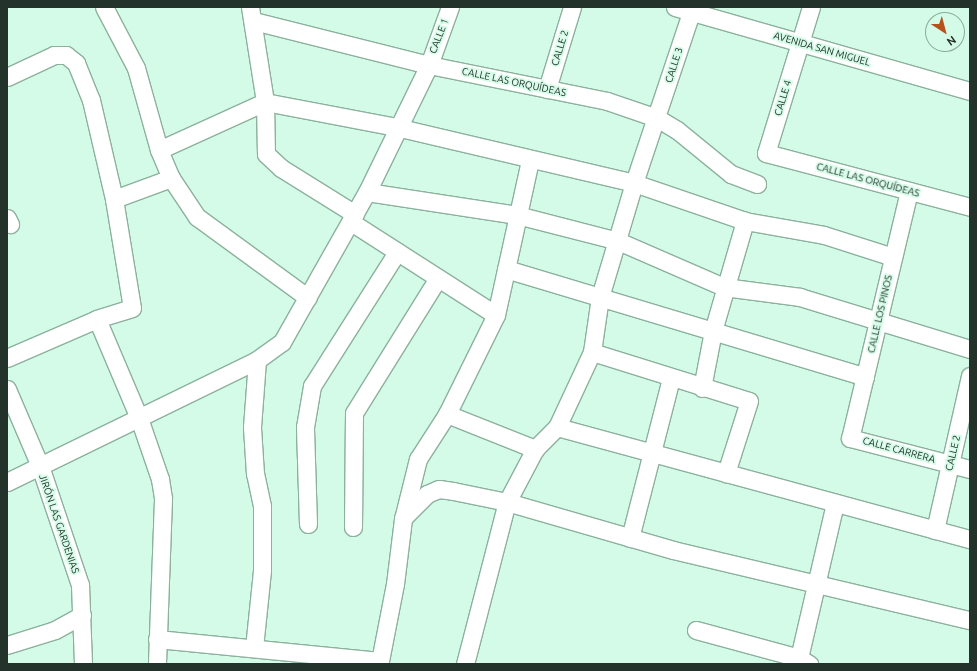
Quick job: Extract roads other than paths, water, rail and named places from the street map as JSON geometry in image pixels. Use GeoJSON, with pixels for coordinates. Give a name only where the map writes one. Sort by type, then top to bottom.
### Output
{"type":"FeatureCollection","features":[{"type":"Feature","properties":{"kind":"street","name":"CALLE 1"},"geometry":{"type":"LineString","coordinates":[[7,482],[257,360],[282,342],[367,192],[396,127],[429,64],[450,7]]}},
{"type":"Feature","properties":{"kind":"street","name":"CALLE 2"},"geometry":{"type":"LineString","coordinates":[[547,89],[572,7]]}},
{"type":"Feature","properties":{"kind":"street","name":"AVENIDA SAN MIGUEL"},"geometry":{"type":"LineString","coordinates":[[675,7],[692,9],[800,43],[970,91]]}},
{"type":"Feature","properties":{"kind":"street","name":"CALLE 4"},"geometry":{"type":"LineString","coordinates":[[766,153],[811,7]]}},
{"type":"Feature","properties":{"kind":"street"},"geometry":{"type":"LineString","coordinates":[[106,8],[136,68],[159,150],[171,178],[197,217],[308,298]]}},
{"type":"Feature","properties":{"kind":"street","name":"CALLE 3"},"geometry":{"type":"LineString","coordinates":[[465,664],[507,502],[535,449],[557,427],[592,352],[600,297],[618,241],[634,183],[657,118],[692,9]]}},
{"type":"Feature","properties":{"kind":"street","name":"CALLE LAS ORQUÍDEAS"},"geometry":{"type":"LineString","coordinates":[[252,14],[429,64],[606,101],[657,118],[683,134],[731,174],[756,184]]}},
{"type":"Feature","properties":{"kind":"street"},"geometry":{"type":"LineString","coordinates":[[252,14],[265,102],[266,154],[281,168],[353,218],[397,252],[496,315]]}},
{"type":"Feature","properties":{"kind":"street"},"geometry":{"type":"LineString","coordinates":[[7,77],[54,55],[66,55],[76,63],[91,100],[114,199],[132,308],[97,319],[7,358]]}},
{"type":"Feature","properties":{"kind":"street"},"geometry":{"type":"LineString","coordinates":[[159,150],[265,102],[396,127],[530,161],[634,183],[745,221],[824,235],[893,257]]}},
{"type":"Feature","properties":{"kind":"street","name":"CALLE LAS ORQUÍDEAS"},"geometry":{"type":"LineString","coordinates":[[766,153],[970,207]]}},
{"type":"Feature","properties":{"kind":"street"},"geometry":{"type":"LineString","coordinates":[[157,639],[380,661],[396,584],[402,519],[418,460],[447,414],[496,315],[530,161]]}},
{"type":"Feature","properties":{"kind":"street"},"geometry":{"type":"LineString","coordinates":[[114,199],[171,178]]}},
{"type":"Feature","properties":{"kind":"street","name":"CALLE LOS PINOS"},"geometry":{"type":"LineString","coordinates":[[850,438],[909,191]]}},
{"type":"Feature","properties":{"kind":"street"},"geometry":{"type":"LineString","coordinates":[[367,192],[517,215],[618,241],[726,287],[800,297],[970,349]]}},
{"type":"Feature","properties":{"kind":"street"},"geometry":{"type":"LineString","coordinates":[[702,388],[713,332],[745,221]]}},
{"type":"Feature","properties":{"kind":"street"},"geometry":{"type":"LineString","coordinates":[[308,524],[304,427],[312,386],[397,252]]}},
{"type":"Feature","properties":{"kind":"street"},"geometry":{"type":"LineString","coordinates":[[506,269],[865,378]]}},
{"type":"Feature","properties":{"kind":"street"},"geometry":{"type":"LineString","coordinates":[[353,527],[354,413],[438,278]]}},
{"type":"Feature","properties":{"kind":"street"},"geometry":{"type":"LineString","coordinates":[[97,319],[139,418],[160,479],[163,499],[157,639],[158,664]]}},
{"type":"Feature","properties":{"kind":"street"},"geometry":{"type":"LineString","coordinates":[[592,352],[702,388],[749,401],[726,473]]}},
{"type":"Feature","properties":{"kind":"street"},"geometry":{"type":"LineString","coordinates":[[254,648],[262,570],[262,506],[255,474],[252,427],[257,360]]}},
{"type":"Feature","properties":{"kind":"street","name":"CALLE 2"},"geometry":{"type":"LineString","coordinates":[[935,530],[970,376]]}},
{"type":"Feature","properties":{"kind":"street"},"geometry":{"type":"LineString","coordinates":[[630,538],[650,453],[671,378]]}},
{"type":"Feature","properties":{"kind":"street","name":"JIRÓN LAS GARDENIAS"},"geometry":{"type":"LineString","coordinates":[[7,390],[40,466],[80,585],[83,664]]}},
{"type":"Feature","properties":{"kind":"street"},"geometry":{"type":"LineString","coordinates":[[447,414],[535,449]]}},
{"type":"Feature","properties":{"kind":"street"},"geometry":{"type":"LineString","coordinates":[[557,427],[970,539]]}},
{"type":"Feature","properties":{"kind":"street","name":"CALLE CARRERA"},"geometry":{"type":"LineString","coordinates":[[850,438],[970,469]]}},
{"type":"Feature","properties":{"kind":"street"},"geometry":{"type":"LineString","coordinates":[[402,519],[427,494],[439,489],[507,502],[630,538],[816,585],[970,620]]}},
{"type":"Feature","properties":{"kind":"street"},"geometry":{"type":"LineString","coordinates":[[696,630],[804,661],[816,585],[835,503]]}},
{"type":"Feature","properties":{"kind":"street"},"geometry":{"type":"LineString","coordinates":[[7,645],[55,630],[82,615]]}}]}
